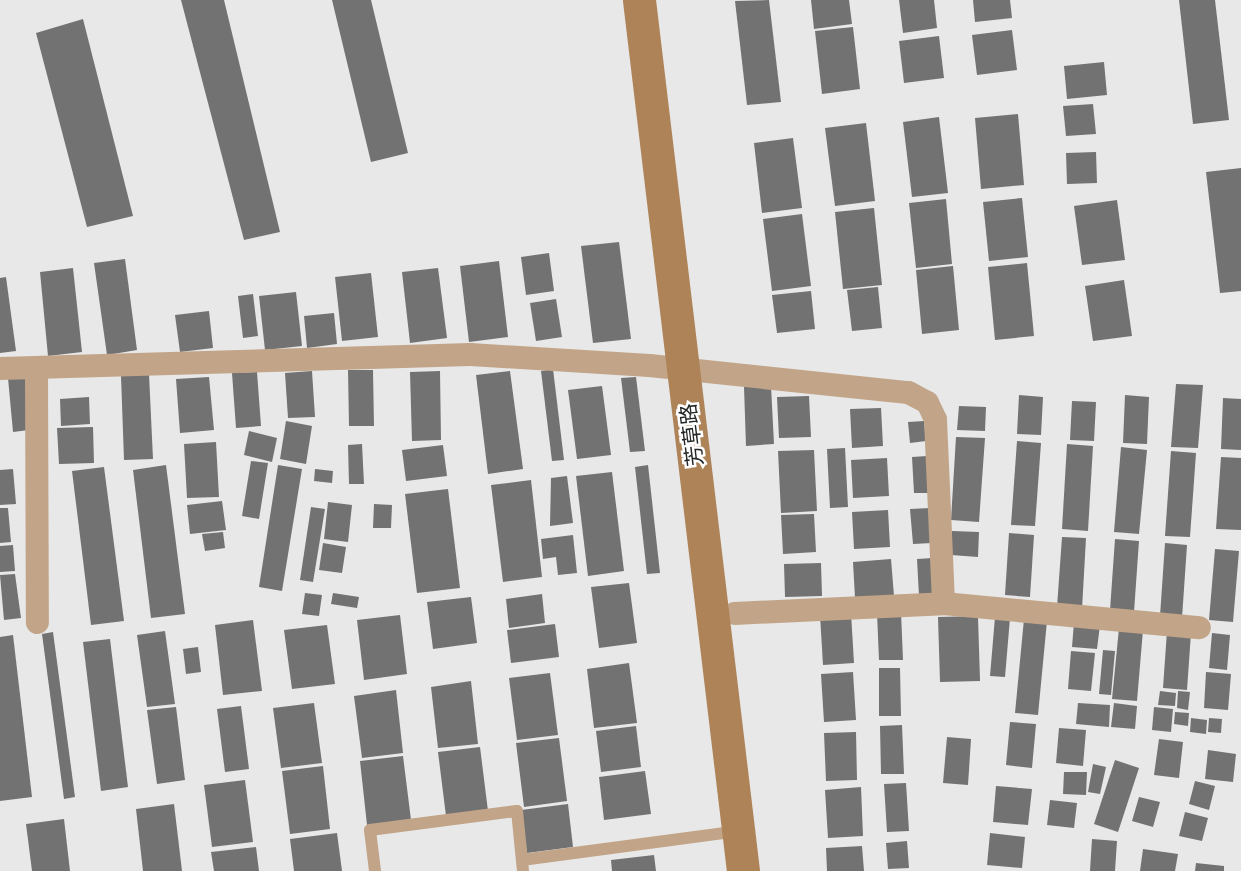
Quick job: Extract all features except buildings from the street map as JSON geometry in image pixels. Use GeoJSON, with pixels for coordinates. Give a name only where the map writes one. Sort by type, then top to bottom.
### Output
{"type":"FeatureCollection","features":[{"type":"Feature","properties":{"kind":"street","name":"芳草路"},"geometry":{"type":"LineString","coordinates":[[639,0],[694,370],[734,613],[765,871]]}},
{"type":"Feature","properties":{"kind":"street","name":"芳草路"},"geometry":{"type":"LineString","coordinates":[[661,0],[743,871]]}},
{"type":"Feature","properties":{"kind":"street"},"geometry":{"type":"LineString","coordinates":[[0,368],[470,355],[694,370],[908,392],[927,402],[935,419],[943,603]]}},
{"type":"Feature","properties":{"kind":"street"},"geometry":{"type":"LineString","coordinates":[[36,367],[37,622]]}},
{"type":"Feature","properties":{"kind":"street"},"geometry":{"type":"LineString","coordinates":[[734,613],[943,603],[1199,626]]}},
{"type":"Feature","properties":{"kind":"lane"},"geometry":{"type":"LineString","coordinates":[[374,871],[370,830],[517,811],[522,866],[738,831]]}}]}
